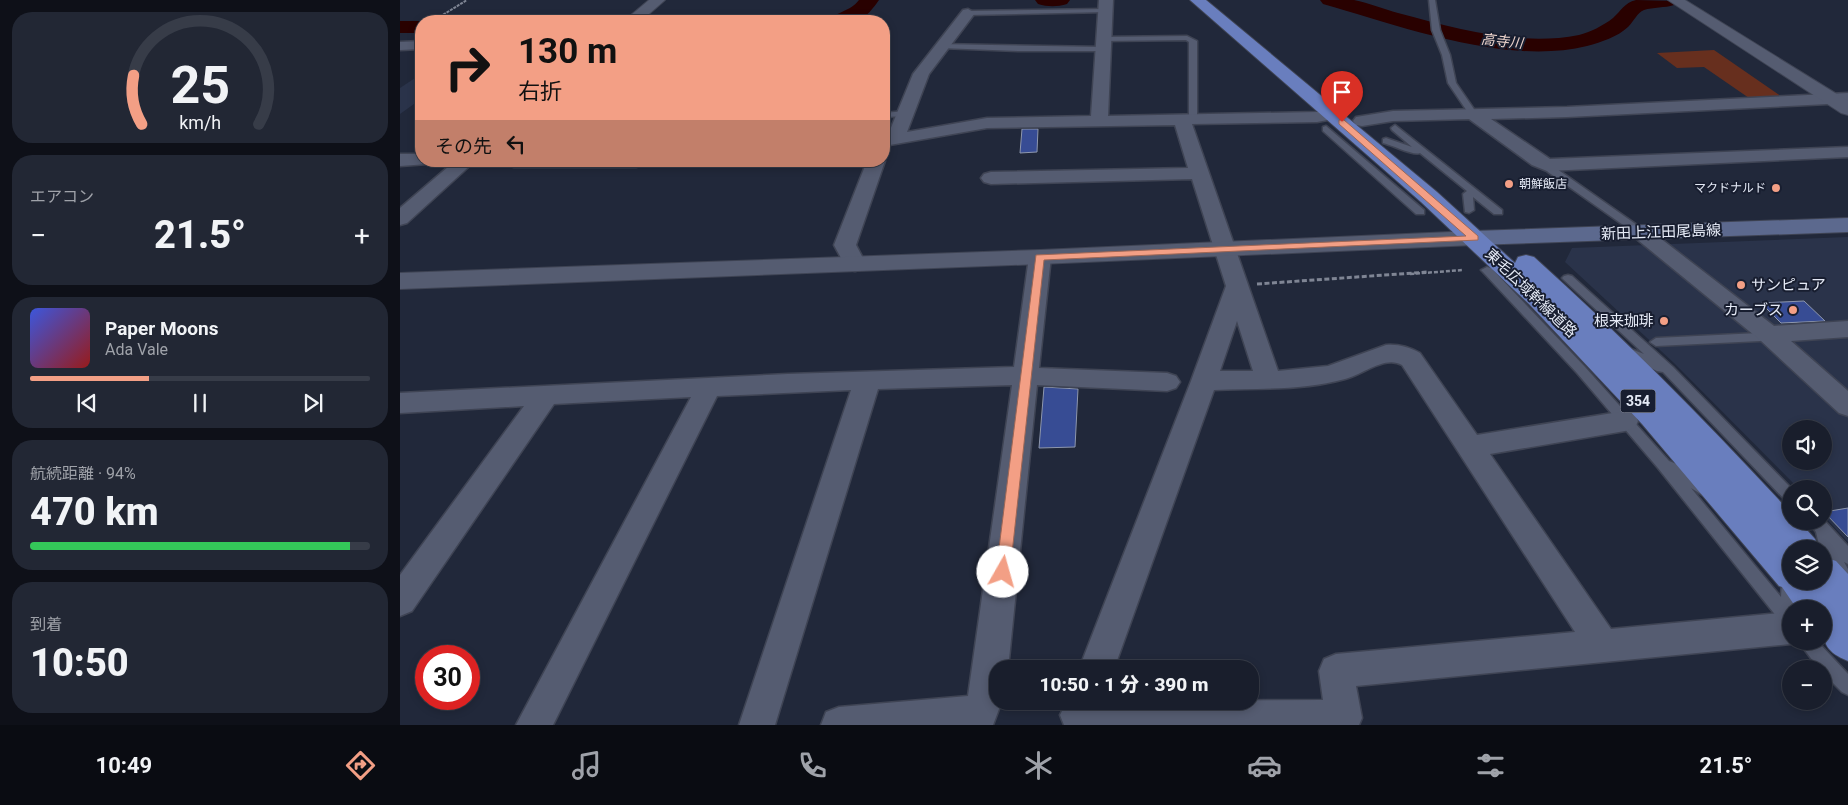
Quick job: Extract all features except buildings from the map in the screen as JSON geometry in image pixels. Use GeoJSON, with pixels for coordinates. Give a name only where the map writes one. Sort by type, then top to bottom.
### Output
{"type":"FeatureCollection","features":[{"type":"Feature","properties":{"kind":"highway","name":"東毛広域幹線道路"},"geometry":{"type":"LineString","coordinates":[[1197,0],[1329,121],[1354,133],[1390,135],[1472,201],[1581,356],[1652,416],[1782,564]]}},
{"type":"Feature","properties":{"kind":"highway","name":"東毛広域幹線道路"},"geometry":{"type":"LineString","coordinates":[[1213,0],[1354,133],[1424,205],[1490,229],[1561,294],[1716,452],[1795,540]]}},
{"type":"Feature","properties":{"kind":"highway"},"geometry":{"type":"LineString","coordinates":[[1832,581],[1848,600]]}},
{"type":"Feature","properties":{"kind":"highway"},"geometry":{"type":"LineString","coordinates":[[1804,590],[1812,600]]}},
{"type":"Feature","properties":{"kind":"highway"},"geometry":{"type":"LineString","coordinates":[[1832,624],[1848,643]]}},
{"type":"Feature","properties":{"kind":"main road","name":"新田上江田尾島線"},"geometry":{"type":"LineString","coordinates":[[1490,229],[1640,232],[1848,225]]}},
{"type":"Feature","properties":{"kind":"street"},"geometry":{"type":"LineString","coordinates":[[639,15],[658,0]]}},
{"type":"Feature","properties":{"kind":"street"},"geometry":{"type":"LineString","coordinates":[[1675,0],[1840,98],[1848,109]]}},
{"type":"Feature","properties":{"kind":"street"},"geometry":{"type":"LineString","coordinates":[[1098,120],[1105,5]]}},
{"type":"Feature","properties":{"kind":"street"},"geometry":{"type":"LineString","coordinates":[[890,139],[904,114],[921,74],[968,13]]}},
{"type":"Feature","properties":{"kind":"street"},"geometry":{"type":"LineString","coordinates":[[400,41],[415,39]]}},
{"type":"Feature","properties":{"kind":"street"},"geometry":{"type":"LineString","coordinates":[[400,46],[415,40]]}},
{"type":"Feature","properties":{"kind":"street"},"geometry":{"type":"LineString","coordinates":[[1354,133],[1393,116],[1666,108],[1840,98]]}},
{"type":"Feature","properties":{"kind":"street"},"geometry":{"type":"LineString","coordinates":[[1474,115],[1539,161],[1547,164],[1848,152]]}},
{"type":"Feature","properties":{"kind":"street"},"geometry":{"type":"LineString","coordinates":[[890,139],[987,123],[1321,116],[1329,121]]}},
{"type":"Feature","properties":{"kind":"street"},"geometry":{"type":"LineString","coordinates":[[1187,120],[1200,173],[1268,378]]}},
{"type":"Feature","properties":{"kind":"street"},"geometry":{"type":"LineString","coordinates":[[400,160],[415,160]]}},
{"type":"Feature","properties":{"kind":"street"},"geometry":{"type":"LineString","coordinates":[[400,219],[459,167]]}},
{"type":"Feature","properties":{"kind":"street"},"geometry":{"type":"LineString","coordinates":[[855,264],[845,245],[874,167]]}},
{"type":"Feature","properties":{"kind":"street"},"geometry":{"type":"LineString","coordinates":[[990,178],[1200,173]]}},
{"type":"Feature","properties":{"kind":"street"},"geometry":{"type":"LineString","coordinates":[[400,280],[1040,257],[1224,248],[1490,229]]}},
{"type":"Feature","properties":{"kind":"street"},"geometry":{"type":"LineString","coordinates":[[1640,232],[1769,334],[1848,406]]}},
{"type":"Feature","properties":{"kind":"street"},"geometry":{"type":"LineString","coordinates":[[839,725],[980,713],[988,690],[1040,257]]}},
{"type":"Feature","properties":{"kind":"street"},"geometry":{"type":"LineString","coordinates":[[1099,660],[1204,381],[1237,286]]}},
{"type":"Feature","properties":{"kind":"street"},"geometry":{"type":"LineString","coordinates":[[1769,334],[1848,330]]}},
{"type":"Feature","properties":{"kind":"street"},"geometry":{"type":"LineString","coordinates":[[1204,381],[1316,377],[1344,370],[1394,351],[1404,354],[1411,359],[1604,646]]}},
{"type":"Feature","properties":{"kind":"street"},"geometry":{"type":"LineString","coordinates":[[400,403],[709,387],[1027,376],[1167,382]]}},
{"type":"Feature","properties":{"kind":"street"},"geometry":{"type":"LineString","coordinates":[[757,725],[867,382]]}},
{"type":"Feature","properties":{"kind":"street"},"geometry":{"type":"LineString","coordinates":[[534,725],[709,387]]}},
{"type":"Feature","properties":{"kind":"street"},"geometry":{"type":"LineString","coordinates":[[400,602],[546,396]]}},
{"type":"Feature","properties":{"kind":"street"},"geometry":{"type":"LineString","coordinates":[[1471,447],[1625,421]]}},
{"type":"Feature","properties":{"kind":"street"},"geometry":{"type":"LineString","coordinates":[[1079,714],[1306,721],[1344,718],[1336,671],[1782,629]]}},
{"type":"Feature","properties":{"kind":"lane"},"geometry":{"type":"LineString","coordinates":[[1432,0],[1436,28],[1446,54],[1452,83],[1474,115]]}},
{"type":"Feature","properties":{"kind":"lane"},"geometry":{"type":"LineString","coordinates":[[968,13],[1105,5]]}},
{"type":"Feature","properties":{"kind":"lane"},"geometry":{"type":"LineString","coordinates":[[941,46],[1019,49],[1187,38],[1193,41],[1187,120]]}},
{"type":"Feature","properties":{"kind":"lane"},"geometry":{"type":"LineString","coordinates":[[890,115],[904,114]]}},
{"type":"Feature","properties":{"kind":"lane"},"geometry":{"type":"LineString","coordinates":[[1354,133],[1388,183],[1424,205]]}},
{"type":"Feature","properties":{"kind":"lane"},"geometry":{"type":"LineString","coordinates":[[1390,135],[1429,156],[1472,201],[1490,229]]}},
{"type":"Feature","properties":{"kind":"lane"},"geometry":{"type":"LineString","coordinates":[[1390,135],[1429,156]]}},
{"type":"Feature","properties":{"kind":"lane"},"geometry":{"type":"LineString","coordinates":[[1547,164],[1550,170],[1640,232]]}},
{"type":"Feature","properties":{"kind":"lane"},"geometry":{"type":"LineString","coordinates":[[1388,183],[1404,187],[1424,205]]}},
{"type":"Feature","properties":{"kind":"lane"},"geometry":{"type":"LineString","coordinates":[[1487,270],[1581,356],[1625,421],[1663,464],[1782,611]]}},
{"type":"Feature","properties":{"kind":"lane"},"geometry":{"type":"LineString","coordinates":[[1568,278],[1669,370],[1782,488]]}},
{"type":"Feature","properties":{"kind":"lane"},"geometry":{"type":"LineString","coordinates":[[1656,342],[1760,337],[1769,334]]}},
{"type":"Feature","properties":{"kind":"lane"},"geometry":{"type":"LineString","coordinates":[[1616,348],[1635,353],[1651,364],[1669,370]]}},
{"type":"Feature","properties":{"kind":"lane"},"geometry":{"type":"LineString","coordinates":[[1663,464],[1682,474],[1697,487],[1728,504]]}},
{"type":"Feature","properties":{"kind":"lane"},"geometry":{"type":"LineString","coordinates":[[1820,530],[1829,553],[1844,576],[1848,586]]}},
{"type":"Feature","properties":{"kind":"lane"},"geometry":{"type":"LineString","coordinates":[[1823,530],[1848,557]]}},
{"type":"Feature","properties":{"kind":"lane"},"geometry":{"type":"LineString","coordinates":[[1814,650],[1848,686]]}},
{"type":"Feature","properties":{"kind":"path"},"geometry":{"type":"LineString","coordinates":[[443,15],[468,0]]}},
{"type":"Feature","properties":{"kind":"path"},"geometry":{"type":"LineString","coordinates":[[1237,286],[1463,270]]}},
{"type":"Feature","properties":{"kind":"shaded area"},"geometry":{"type":"Polygon","coordinates":[[[1714,50],[1782,97],[1749,98],[1704,67],[1677,68],[1657,53],[1714,50]]]}},
{"type":"Feature","properties":{"kind":"shaded area"},"geometry":{"type":"Polygon","coordinates":[[[415,78],[415,103],[400,114],[400,88],[415,78]]]}},
{"type":"Feature","properties":{"kind":"shaded area"},"geometry":{"type":"Polygon","coordinates":[[[1848,237],[1848,542],[1832,525],[1832,480],[1790,480],[1674,363],[1565,262],[1572,248],[1848,237]]]}},
{"type":"Feature","properties":{"kind":"waterway","name":"高寺川"},"geometry":{"type":"LineString","coordinates":[[853,15],[860,12],[869,0]]}},
{"type":"Feature","properties":{"kind":"waterway","name":"高寺川"},"geometry":{"type":"LineString","coordinates":[[1045,0],[1060,0]]}},
{"type":"Feature","properties":{"kind":"waterway","name":"高寺川"},"geometry":{"type":"LineString","coordinates":[[1330,0],[1455,34],[1521,44],[1552,45],[1580,41],[1596,36],[1617,25],[1634,7],[1667,1]]}},
{"type":"Feature","properties":{"kind":"waterway","name":"高寺川"},"geometry":{"type":"LineString","coordinates":[[400,27],[415,27]]}},
{"type":"Feature","properties":{"kind":"place","name":"朝鮮飯店"},"geometry":{"type":"Point","coordinates":[1509,184]}},
{"type":"Feature","properties":{"kind":"place","name":"マクドナルド"},"geometry":{"type":"Point","coordinates":[1776,188]}},
{"type":"Feature","properties":{"kind":"place","name":"サンピュア"},"geometry":{"type":"Point","coordinates":[1741,285]}},
{"type":"Feature","properties":{"kind":"place","name":"カーブス"},"geometry":{"type":"Point","coordinates":[1793,310]}},
{"type":"Feature","properties":{"kind":"place","name":"根来珈琲"},"geometry":{"type":"Point","coordinates":[1664,321]}},
{"type":"Feature","properties":{"kind":"route"},"geometry":{"type":"LineString","coordinates":[[1003,572],[1040,257],[1474,238],[1342,122]]}}]}
